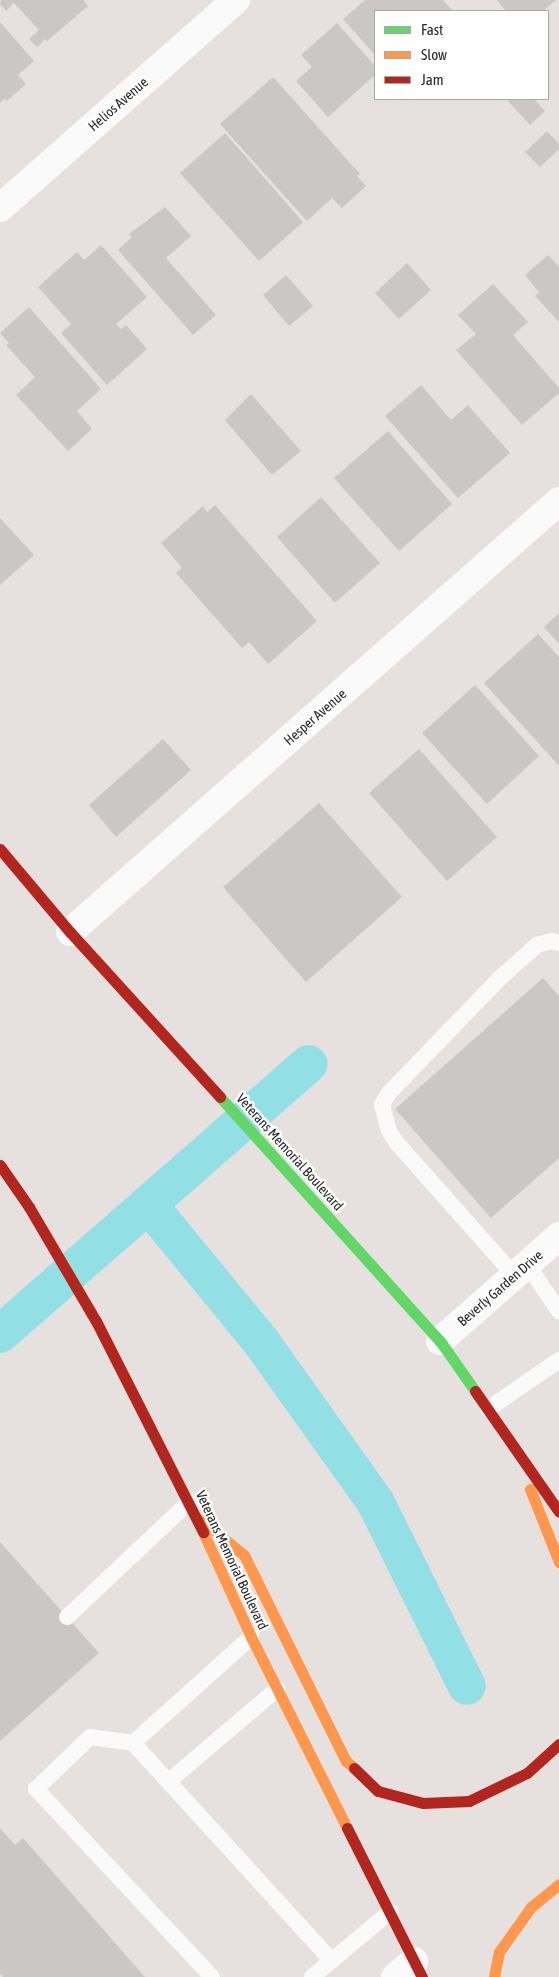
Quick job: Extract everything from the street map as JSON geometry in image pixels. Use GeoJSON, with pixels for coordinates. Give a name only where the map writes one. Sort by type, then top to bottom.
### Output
{"type":"FeatureCollection","features":[{"type":"Feature","properties":{"kind":"main road","name":"Veterans Memorial Boulevard"},"geometry":{"type":"LineString","coordinates":[[0,849],[70,932],[194,1066],[279,1164],[440,1341],[559,1512]]}},
{"type":"Feature","properties":{"kind":"main road","name":"Veterans Memorial Boulevard"},"geometry":{"type":"LineString","coordinates":[[0,1165],[29,1207],[96,1321],[192,1509],[251,1637],[390,1912],[410,1972]]}},
{"type":"Feature","properties":{"kind":"main road"},"geometry":{"type":"LineString","coordinates":[[509,1438],[559,1562]]}},
{"type":"Feature","properties":{"kind":"main road"},"geometry":{"type":"LineString","coordinates":[[192,1509],[244,1555],[346,1761],[378,1791],[423,1803],[469,1801],[527,1773],[559,1744]]}},
{"type":"Feature","properties":{"kind":"main road"},"geometry":{"type":"LineString","coordinates":[[494,1977],[499,1952],[531,1907],[559,1884]]}},
{"type":"Feature","properties":{"kind":"street","name":"Helios Avenue"},"geometry":{"type":"LineString","coordinates":[[0,208],[236,0]]}},
{"type":"Feature","properties":{"kind":"street","name":"Hesper Avenue"},"geometry":{"type":"LineString","coordinates":[[70,932],[559,501]]}},
{"type":"Feature","properties":{"kind":"street","name":"Beverly Garden Drive"},"geometry":{"type":"LineString","coordinates":[[440,1341],[559,1236]]}},
{"type":"Feature","properties":{"kind":"lane"},"geometry":{"type":"LineString","coordinates":[[559,943],[551,941],[537,945],[500,978],[388,1094],[382,1105],[389,1131],[397,1143],[559,1311]]}},
{"type":"Feature","properties":{"kind":"lane"},"geometry":{"type":"LineString","coordinates":[[488,1409],[559,1360]]}},
{"type":"Feature","properties":{"kind":"lane"},"geometry":{"type":"LineString","coordinates":[[67,1617],[192,1509]]}},
{"type":"Feature","properties":{"kind":"lane"},"geometry":{"type":"LineString","coordinates":[[134,1742],[251,1637]]}},
{"type":"Feature","properties":{"kind":"lane"},"geometry":{"type":"LineString","coordinates":[[169,1781],[277,1689]]}},
{"type":"Feature","properties":{"kind":"lane"},"geometry":{"type":"LineString","coordinates":[[212,1977],[36,1789],[90,1737],[134,1742],[332,1961]]}},
{"type":"Feature","properties":{"kind":"lane"},"geometry":{"type":"LineString","coordinates":[[312,1977],[390,1912]]}},
{"type":"Feature","properties":{"kind":"building"},"geometry":{"type":"Polygon","coordinates":[[[1,0],[83,0],[88,6],[47,41],[45,39],[37,47],[29,39],[39,30],[14,3],[6,11],[0,4],[1,0]]]}},
{"type":"Feature","properties":{"kind":"building"},"geometry":{"type":"Polygon","coordinates":[[[365,0],[443,0],[452,10],[374,10],[374,54],[343,19],[365,0]]]}},
{"type":"Feature","properties":{"kind":"building"},"geometry":{"type":"Polygon","coordinates":[[[497,0],[556,0],[544,10],[505,10],[497,0]]]}},
{"type":"Feature","properties":{"kind":"building"},"geometry":{"type":"Polygon","coordinates":[[[0,22],[34,61],[18,75],[26,84],[7,101],[4,99],[0,103],[0,22]]]}},
{"type":"Feature","properties":{"kind":"building"},"geometry":{"type":"Polygon","coordinates":[[[337,23],[374,65],[374,76],[328,117],[296,81],[312,67],[301,55],[337,23]]]}},
{"type":"Feature","properties":{"kind":"building"},"geometry":{"type":"Polygon","coordinates":[[[273,77],[360,174],[357,176],[366,186],[342,208],[332,198],[307,221],[220,124],[273,77]]]}},
{"type":"Feature","properties":{"kind":"building"},"geometry":{"type":"Polygon","coordinates":[[[535,100],[545,111],[530,125],[508,101],[535,100]]]}},
{"type":"Feature","properties":{"kind":"building"},"geometry":{"type":"Polygon","coordinates":[[[547,131],[559,144],[559,149],[540,167],[525,152],[547,131]]]}},
{"type":"Feature","properties":{"kind":"building"},"geometry":{"type":"Polygon","coordinates":[[[225,133],[303,222],[259,261],[180,173],[225,133]]]}},
{"type":"Feature","properties":{"kind":"building"},"geometry":{"type":"Polygon","coordinates":[[[165,207],[191,236],[166,258],[216,315],[193,335],[118,250],[132,237],[129,234],[165,207]]]}},
{"type":"Feature","properties":{"kind":"building"},"geometry":{"type":"Polygon","coordinates":[[[101,245],[147,297],[116,324],[121,329],[126,325],[147,349],[107,385],[61,333],[71,324],[38,287],[77,252],[84,260],[101,245]]]}},
{"type":"Feature","properties":{"kind":"building"},"geometry":{"type":"Polygon","coordinates":[[[548,255],[559,267],[559,322],[535,296],[539,292],[525,275],[548,255]]]}},
{"type":"Feature","properties":{"kind":"building"},"geometry":{"type":"Polygon","coordinates":[[[407,263],[431,290],[399,319],[375,293],[407,263]]]}},
{"type":"Feature","properties":{"kind":"building"},"geometry":{"type":"Polygon","coordinates":[[[286,275],[313,306],[289,326],[263,295],[286,275]]]}},
{"type":"Feature","properties":{"kind":"building"},"geometry":{"type":"Polygon","coordinates":[[[493,284],[528,322],[513,335],[559,388],[559,393],[522,425],[456,350],[476,334],[458,315],[493,284]]]}},
{"type":"Feature","properties":{"kind":"building"},"geometry":{"type":"Polygon","coordinates":[[[29,307],[101,389],[77,411],[92,429],[68,451],[16,395],[35,377],[6,345],[9,343],[0,333],[29,307]]]}},
{"type":"Feature","properties":{"kind":"building"},"geometry":{"type":"Polygon","coordinates":[[[421,385],[451,420],[468,405],[510,453],[458,498],[385,416],[421,385]]]}},
{"type":"Feature","properties":{"kind":"building"},"geometry":{"type":"Polygon","coordinates":[[[251,394],[301,451],[272,475],[225,420],[251,394]]]}},
{"type":"Feature","properties":{"kind":"building"},"geometry":{"type":"Polygon","coordinates":[[[388,431],[452,504],[399,551],[334,478],[388,431]]]}},
{"type":"Feature","properties":{"kind":"building"},"geometry":{"type":"Polygon","coordinates":[[[321,497],[380,563],[335,603],[277,537],[321,497]]]}},
{"type":"Feature","properties":{"kind":"building"},"geometry":{"type":"Polygon","coordinates":[[[215,505],[317,621],[268,664],[249,642],[242,648],[176,573],[182,568],[161,543],[203,506],[207,512],[215,505]]]}},
{"type":"Feature","properties":{"kind":"building"},"geometry":{"type":"Polygon","coordinates":[[[0,518],[34,555],[0,585],[0,518]]]}},
{"type":"Feature","properties":{"kind":"building"},"geometry":{"type":"Polygon","coordinates":[[[559,613],[559,644],[544,627],[559,613]]]}},
{"type":"Feature","properties":{"kind":"building"},"geometry":{"type":"Polygon","coordinates":[[[538,634],[559,657],[559,766],[484,683],[538,634]]]}},
{"type":"Feature","properties":{"kind":"building"},"geometry":{"type":"Polygon","coordinates":[[[475,685],[539,756],[487,804],[422,733],[475,685]]]}},
{"type":"Feature","properties":{"kind":"building"},"geometry":{"type":"Polygon","coordinates":[[[163,739],[191,770],[116,837],[89,805],[163,739]]]}},
{"type":"Feature","properties":{"kind":"building"},"geometry":{"type":"Polygon","coordinates":[[[419,749],[497,837],[447,881],[369,793],[419,749]]]}},
{"type":"Feature","properties":{"kind":"building"},"geometry":{"type":"Polygon","coordinates":[[[319,803],[402,897],[306,982],[223,887],[319,803]]]}},
{"type":"Feature","properties":{"kind":"building"},"geometry":{"type":"Polygon","coordinates":[[[543,978],[559,996],[559,1158],[491,1218],[395,1109],[543,978]]]}},
{"type":"Feature","properties":{"kind":"building"},"geometry":{"type":"Polygon","coordinates":[[[0,1542],[99,1653],[0,1741],[0,1542]]]}},
{"type":"Feature","properties":{"kind":"building"},"geometry":{"type":"Polygon","coordinates":[[[0,1828],[15,1845],[23,1838],[145,1977],[3,1977],[0,1973],[0,1828]]]}},
{"type":"Feature","properties":{"kind":"waterway"},"geometry":{"type":"LineString","coordinates":[[0,1334],[308,1064]]}},
{"type":"Feature","properties":{"kind":"waterway"},"geometry":{"type":"LineString","coordinates":[[148,1204],[262,1343],[376,1503],[467,1686]]}},
{"type":"Feature","properties":{"kind":"traffic: fast"},"geometry":{"type":"LineString","coordinates":[[220,1097],[440,1341],[475,1391]]}},
{"type":"Feature","properties":{"kind":"traffic: slow"},"geometry":{"type":"LineString","coordinates":[[530,1489],[559,1562]]}},
{"type":"Feature","properties":{"kind":"traffic: slow"},"geometry":{"type":"LineString","coordinates":[[201,1520],[244,1555],[346,1761],[354,1768]]}},
{"type":"Feature","properties":{"kind":"traffic: slow"},"geometry":{"type":"LineString","coordinates":[[203,1532],[251,1637],[347,1828]]}},
{"type":"Feature","properties":{"kind":"traffic: slow"},"geometry":{"type":"LineString","coordinates":[[494,1977],[499,1952],[531,1907],[559,1884]]}},
{"type":"Feature","properties":{"kind":"traffic: jam"},"geometry":{"type":"LineString","coordinates":[[0,849],[70,932],[220,1097]]}},
{"type":"Feature","properties":{"kind":"traffic: jam"},"geometry":{"type":"LineString","coordinates":[[0,1165],[29,1207],[96,1321],[203,1532]]}},
{"type":"Feature","properties":{"kind":"traffic: jam"},"geometry":{"type":"LineString","coordinates":[[475,1391],[559,1512]]}},
{"type":"Feature","properties":{"kind":"traffic: jam"},"geometry":{"type":"LineString","coordinates":[[354,1768],[378,1791],[423,1803],[469,1801],[527,1773],[559,1744]]}},
{"type":"Feature","properties":{"kind":"traffic: jam"},"geometry":{"type":"LineString","coordinates":[[347,1828],[422,1977]]}}]}
